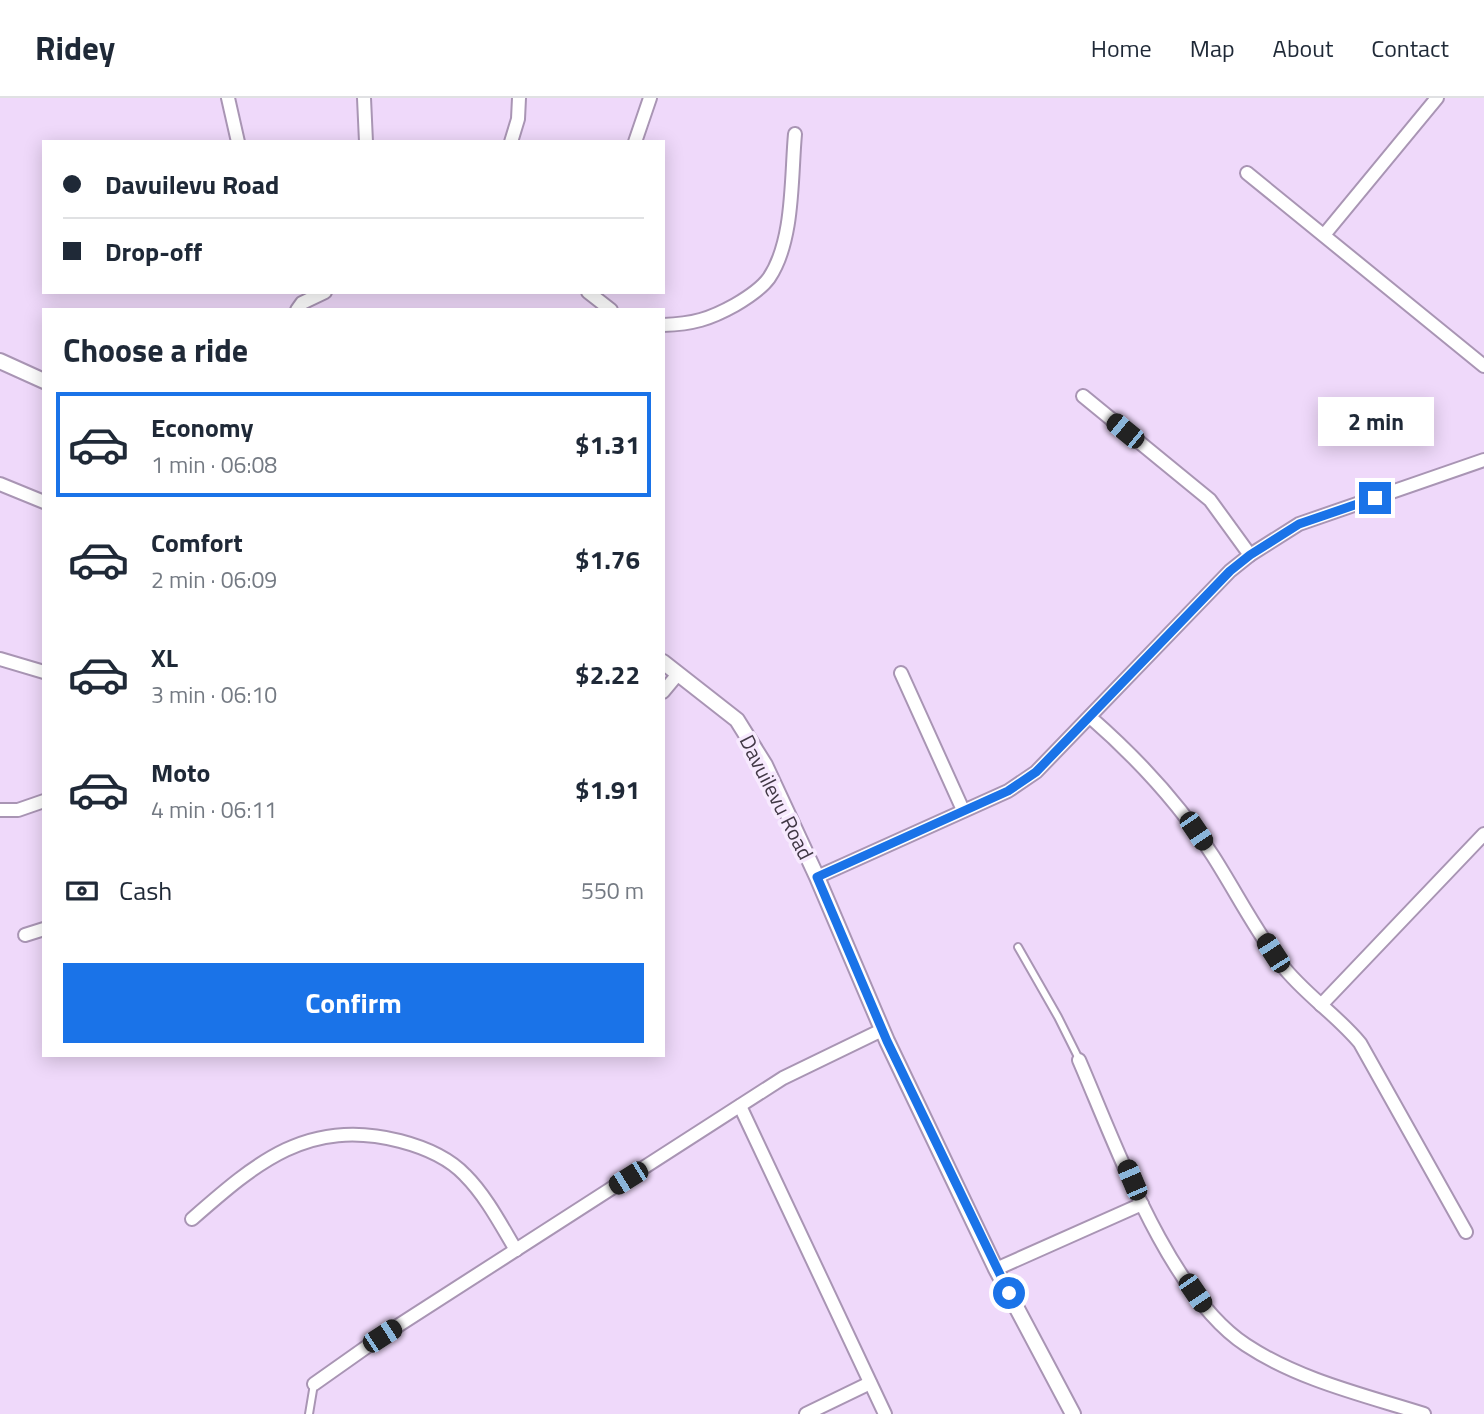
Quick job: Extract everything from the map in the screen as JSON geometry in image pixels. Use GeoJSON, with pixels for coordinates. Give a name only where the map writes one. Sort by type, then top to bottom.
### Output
{"type":"FeatureCollection","features":[{"type":"Feature","properties":{"kind":"street"},"geometry":{"type":"LineString","coordinates":[[228,98],[238,140]]}},
{"type":"Feature","properties":{"kind":"street"},"geometry":{"type":"LineString","coordinates":[[364,98],[366,140]]}},
{"type":"Feature","properties":{"kind":"street"},"geometry":{"type":"LineString","coordinates":[[512,140],[518,119],[519,98]]}},
{"type":"Feature","properties":{"kind":"street"},"geometry":{"type":"LineString","coordinates":[[636,140],[650,98]]}},
{"type":"Feature","properties":{"kind":"street"},"geometry":{"type":"LineString","coordinates":[[1324,235],[1437,98]]}},
{"type":"Feature","properties":{"kind":"street"},"geometry":{"type":"LineString","coordinates":[[665,325],[711,319],[747,298],[768,280],[781,256],[795,134]]}},
{"type":"Feature","properties":{"kind":"street"},"geometry":{"type":"LineString","coordinates":[[1247,173],[1484,366]]}},
{"type":"Feature","properties":{"kind":"street"},"geometry":{"type":"LineString","coordinates":[[299,302],[320,294]]}},
{"type":"Feature","properties":{"kind":"street"},"geometry":{"type":"LineString","coordinates":[[591,294],[608,308]]}},
{"type":"Feature","properties":{"kind":"street"},"geometry":{"type":"LineString","coordinates":[[0,361],[42,380]]}},
{"type":"Feature","properties":{"kind":"street"},"geometry":{"type":"LineString","coordinates":[[1083,396],[1210,500],[1250,555]]}},
{"type":"Feature","properties":{"kind":"street"},"geometry":{"type":"LineString","coordinates":[[817,877],[1008,791],[1036,772],[1230,571],[1299,524],[1484,460]]}},
{"type":"Feature","properties":{"kind":"street"},"geometry":{"type":"LineString","coordinates":[[0,484],[42,501]]}},
{"type":"Feature","properties":{"kind":"street"},"geometry":{"type":"LineString","coordinates":[[0,659],[42,671]]}},
{"type":"Feature","properties":{"kind":"street","name":"Davuilevu Road"},"geometry":{"type":"LineString","coordinates":[[665,664],[737,720],[765,765],[817,877],[882,1030],[996,1269],[1073,1414]]}},
{"type":"Feature","properties":{"kind":"street"},"geometry":{"type":"LineString","coordinates":[[901,673],[963,810]]}},
{"type":"Feature","properties":{"kind":"street"},"geometry":{"type":"LineString","coordinates":[[665,690],[678,674]]}},
{"type":"Feature","properties":{"kind":"street"},"geometry":{"type":"LineString","coordinates":[[1090,717],[1136,759],[1177,805],[1214,857],[1273,953],[1294,980],[1349,1029],[1370,1058],[1466,1232]]}},
{"type":"Feature","properties":{"kind":"street"},"geometry":{"type":"LineString","coordinates":[[0,810],[18,810],[42,803]]}},
{"type":"Feature","properties":{"kind":"street"},"geometry":{"type":"LineString","coordinates":[[1321,1005],[1484,834]]}},
{"type":"Feature","properties":{"kind":"street"},"geometry":{"type":"LineString","coordinates":[[25,935],[42,930]]}},
{"type":"Feature","properties":{"kind":"street"},"geometry":{"type":"LineString","coordinates":[[314,1384],[382,1336],[783,1078],[882,1030]]}},
{"type":"Feature","properties":{"kind":"street"},"geometry":{"type":"LineString","coordinates":[[1079,1060],[1142,1205],[1171,1258],[1206,1310],[1244,1344],[1304,1376],[1424,1414]]}},
{"type":"Feature","properties":{"kind":"street"},"geometry":{"type":"LineString","coordinates":[[740,1106],[884,1414]]}},
{"type":"Feature","properties":{"kind":"street"},"geometry":{"type":"LineString","coordinates":[[192,1219],[261,1163],[290,1147],[317,1137],[371,1135],[403,1142],[439,1155],[465,1175],[490,1208],[516,1250]]}},
{"type":"Feature","properties":{"kind":"street"},"geometry":{"type":"LineString","coordinates":[[996,1269],[1142,1205]]}},
{"type":"Feature","properties":{"kind":"street"},"geometry":{"type":"LineString","coordinates":[[806,1414],[870,1383]]}},
{"type":"Feature","properties":{"kind":"lane"},"geometry":{"type":"LineString","coordinates":[[1018,947],[1079,1060]]}},
{"type":"Feature","properties":{"kind":"lane"},"geometry":{"type":"LineString","coordinates":[[309,1414],[314,1384]]}},
{"type":"Feature","properties":{"kind":"route"},"geometry":{"type":"LineString","coordinates":[[1009,1293],[887,1041],[817,877],[1008,791],[1036,772],[1230,571],[1299,524],[1375,498]]}}]}
